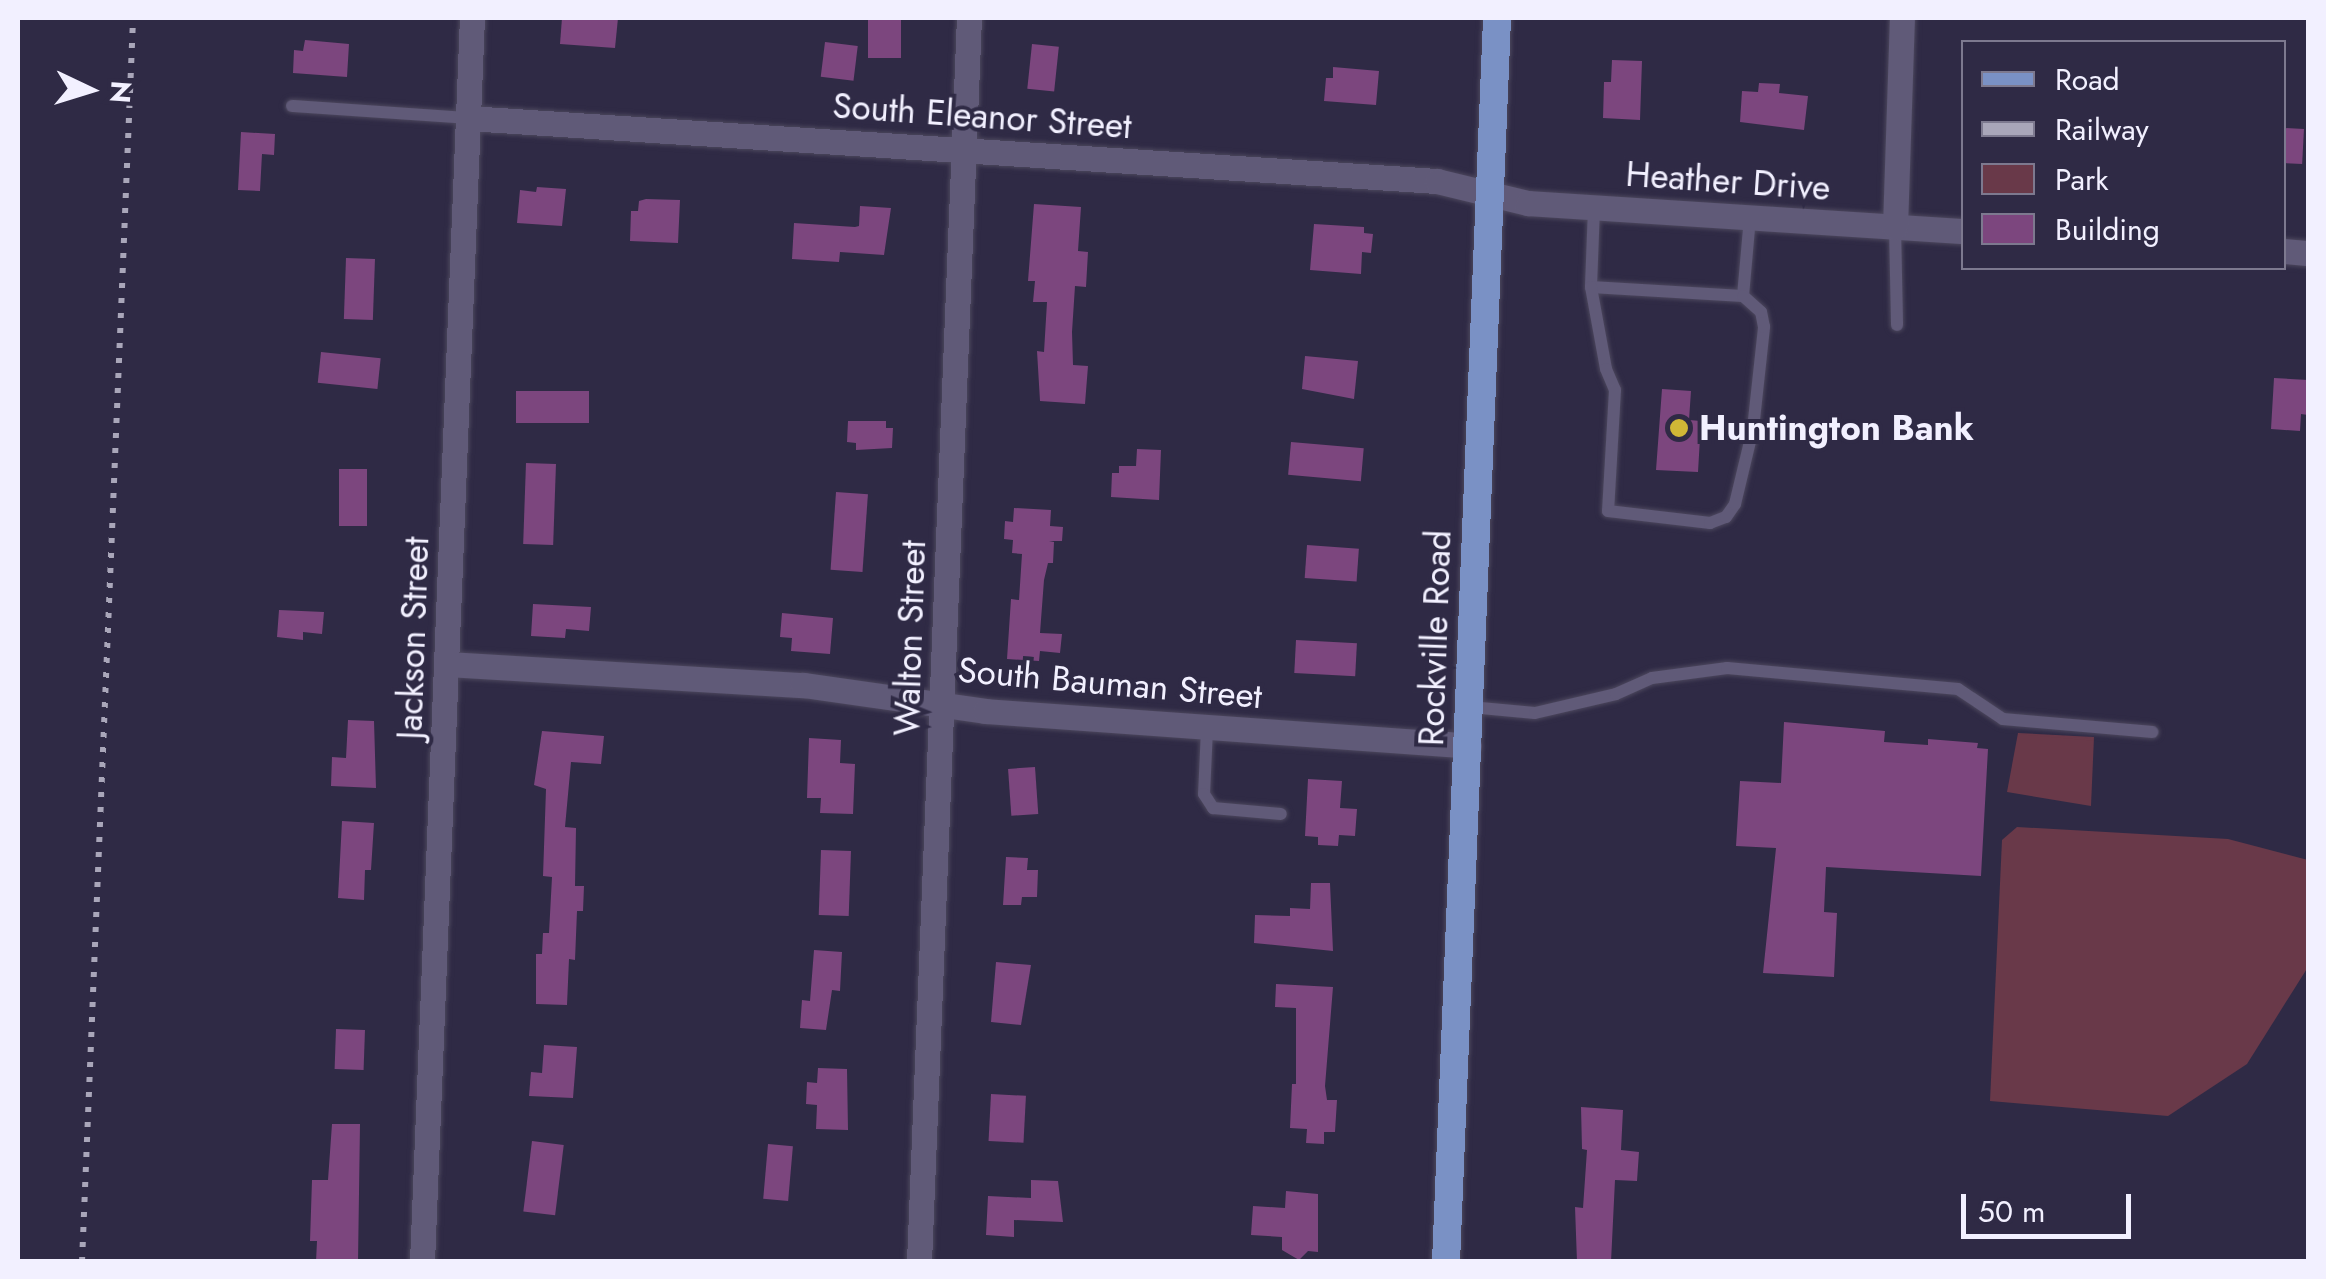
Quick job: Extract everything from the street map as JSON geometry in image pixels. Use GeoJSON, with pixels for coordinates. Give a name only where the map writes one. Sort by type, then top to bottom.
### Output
{"type":"FeatureCollection","features":[{"type":"Feature","properties":{"kind":"main road","name":"Rockville Road"},"geometry":{"type":"LineString","coordinates":[[1446,1262],[1497,18]]}},
{"type":"Feature","properties":{"kind":"street","name":"Jackson Street"},"geometry":{"type":"LineString","coordinates":[[422,1262],[472,18]]}},
{"type":"Feature","properties":{"kind":"street","name":"Walton Street"},"geometry":{"type":"LineString","coordinates":[[919,1262],[969,18]]}},
{"type":"Feature","properties":{"kind":"street"},"geometry":{"type":"LineString","coordinates":[[1896,226],[1902,18]]}},
{"type":"Feature","properties":{"kind":"street","name":"South Eleanor Street"},"geometry":{"type":"LineString","coordinates":[[468,118],[1437,181],[1490,191]]}},
{"type":"Feature","properties":{"kind":"street","name":"Heather Drive"},"geometry":{"type":"LineString","coordinates":[[1490,191],[1528,203],[1961,231]]}},
{"type":"Feature","properties":{"kind":"street","name":"South Bauman Street"},"geometry":{"type":"LineString","coordinates":[[447,664],[803,685],[985,711],[1469,746]]}},
{"type":"Feature","properties":{"kind":"lane"},"geometry":{"type":"LineString","coordinates":[[292,106],[468,118]]}},
{"type":"Feature","properties":{"kind":"lane"},"geometry":{"type":"LineString","coordinates":[[1591,286],[1743,296],[1761,312],[1764,327],[1753,430],[1734,504],[1726,517],[1710,523],[1608,511],[1615,390],[1606,369],[1591,286],[1594,208]]}},
{"type":"Feature","properties":{"kind":"lane"},"geometry":{"type":"LineString","coordinates":[[1743,296],[1750,217]]}},
{"type":"Feature","properties":{"kind":"lane"},"geometry":{"type":"LineString","coordinates":[[1896,226],[1897,325]]}},
{"type":"Feature","properties":{"kind":"lane"},"geometry":{"type":"LineString","coordinates":[[1470,706],[1535,713],[1616,694],[1652,678],[1727,668],[1958,689],[2003,719],[2152,732]]}},
{"type":"Feature","properties":{"kind":"lane"},"geometry":{"type":"LineString","coordinates":[[1207,729],[1204,794],[1213,808],[1282,814]]}},
{"type":"Feature","properties":{"kind":"green space"},"geometry":{"type":"Polygon","coordinates":[[[2018,733],[2094,737],[2091,806],[2007,792],[2018,733]]]}},
{"type":"Feature","properties":{"kind":"green space"},"geometry":{"type":"Polygon","coordinates":[[[2017,827],[2228,839],[2308,860],[2308,967],[2247,1064],[2168,1116],[1990,1101],[2002,840],[2017,827]]]}},
{"type":"Feature","properties":{"kind":"building"},"geometry":{"type":"Polygon","coordinates":[[[562,18],[618,18],[615,48],[560,44],[562,18]]]}},
{"type":"Feature","properties":{"kind":"building"},"geometry":{"type":"Polygon","coordinates":[[[868,18],[901,18],[901,58],[868,58],[868,18]]]}},
{"type":"Feature","properties":{"kind":"building"},"geometry":{"type":"Polygon","coordinates":[[[305,40],[349,44],[347,77],[293,73],[294,50],[303,51],[305,40]]]}},
{"type":"Feature","properties":{"kind":"building"},"geometry":{"type":"Polygon","coordinates":[[[825,42],[858,46],[853,81],[821,77],[825,42]]]}},
{"type":"Feature","properties":{"kind":"building"},"geometry":{"type":"Polygon","coordinates":[[[1032,44],[1059,47],[1054,92],[1027,89],[1032,44]]]}},
{"type":"Feature","properties":{"kind":"building"},"geometry":{"type":"Polygon","coordinates":[[[1612,60],[1642,61],[1640,120],[1603,118],[1604,82],[1611,82],[1612,60]]]}},
{"type":"Feature","properties":{"kind":"building"},"geometry":{"type":"Polygon","coordinates":[[[1333,67],[1379,71],[1376,105],[1324,101],[1326,78],[1333,78],[1333,67]]]}},
{"type":"Feature","properties":{"kind":"building"},"geometry":{"type":"Polygon","coordinates":[[[1759,83],[1780,84],[1779,93],[1808,96],[1804,130],[1740,122],[1742,91],[1758,92],[1759,83]]]}},
{"type":"Feature","properties":{"kind":"building"},"geometry":{"type":"Polygon","coordinates":[[[2286,128],[2304,129],[2302,164],[2286,163],[2286,128]]]}},
{"type":"Feature","properties":{"kind":"building"},"geometry":{"type":"Polygon","coordinates":[[[241,132],[275,134],[274,155],[262,154],[260,191],[238,190],[241,132]]]}},
{"type":"Feature","properties":{"kind":"building"},"geometry":{"type":"Polygon","coordinates":[[[537,187],[566,189],[562,226],[517,223],[520,190],[536,192],[537,187]]]}},
{"type":"Feature","properties":{"kind":"building"},"geometry":{"type":"Polygon","coordinates":[[[680,200],[678,243],[630,241],[631,211],[638,211],[639,201],[680,200]]]}},
{"type":"Feature","properties":{"kind":"building"},"geometry":{"type":"Polygon","coordinates":[[[1034,204],[1081,207],[1078,251],[1088,252],[1086,287],[1075,286],[1072,332],[1073,365],[1088,366],[1085,404],[1040,401],[1037,351],[1044,352],[1047,302],[1033,302],[1035,281],[1028,281],[1034,204]]]}},
{"type":"Feature","properties":{"kind":"building"},"geometry":{"type":"Polygon","coordinates":[[[860,206],[891,208],[884,255],[840,252],[839,262],[792,259],[794,223],[859,226],[860,206]]]}},
{"type":"Feature","properties":{"kind":"building"},"geometry":{"type":"Polygon","coordinates":[[[1314,224],[1364,227],[1364,233],[1373,234],[1371,253],[1362,252],[1361,274],[1310,270],[1314,224]]]}},
{"type":"Feature","properties":{"kind":"building"},"geometry":{"type":"Polygon","coordinates":[[[346,258],[375,259],[373,320],[344,319],[346,258]]]}},
{"type":"Feature","properties":{"kind":"building"},"geometry":{"type":"Polygon","coordinates":[[[321,352],[381,358],[377,389],[318,383],[321,352]]]}},
{"type":"Feature","properties":{"kind":"building"},"geometry":{"type":"Polygon","coordinates":[[[1305,356],[1358,361],[1354,399],[1302,389],[1305,356]]]}},
{"type":"Feature","properties":{"kind":"building"},"geometry":{"type":"Polygon","coordinates":[[[2274,378],[2308,380],[2308,415],[2301,414],[2300,431],[2271,429],[2274,378]]]}},
{"type":"Feature","properties":{"kind":"building","name":"Huntington Bank"},"geometry":{"type":"Polygon","coordinates":[[[1662,389],[1691,391],[1689,420],[1701,421],[1698,472],[1656,470],[1662,389]]]}},
{"type":"Feature","properties":{"kind":"building"},"geometry":{"type":"Polygon","coordinates":[[[516,391],[589,391],[589,423],[516,423],[516,391]]]}},
{"type":"Feature","properties":{"kind":"building"},"geometry":{"type":"Polygon","coordinates":[[[848,421],[886,421],[886,428],[893,428],[892,448],[856,450],[856,443],[847,442],[848,421]]]}},
{"type":"Feature","properties":{"kind":"building"},"geometry":{"type":"Polygon","coordinates":[[[1291,442],[1364,448],[1361,481],[1288,475],[1291,442]]]}},
{"type":"Feature","properties":{"kind":"building"},"geometry":{"type":"Polygon","coordinates":[[[1137,449],[1161,450],[1159,500],[1111,497],[1112,473],[1119,473],[1119,466],[1136,466],[1137,449]]]}},
{"type":"Feature","properties":{"kind":"building"},"geometry":{"type":"Polygon","coordinates":[[[526,463],[556,464],[553,545],[523,544],[526,463]]]}},
{"type":"Feature","properties":{"kind":"building"},"geometry":{"type":"Polygon","coordinates":[[[339,469],[367,469],[367,526],[339,526],[339,469]]]}},
{"type":"Feature","properties":{"kind":"building"},"geometry":{"type":"Polygon","coordinates":[[[836,492],[868,494],[862,572],[831,570],[836,492]]]}},
{"type":"Feature","properties":{"kind":"building"},"geometry":{"type":"Polygon","coordinates":[[[1014,508],[1051,510],[1050,526],[1063,527],[1062,541],[1049,541],[1054,542],[1053,563],[1048,563],[1044,580],[1040,633],[1062,634],[1060,653],[1040,651],[1039,661],[1007,659],[1011,599],[1019,600],[1022,554],[1012,553],[1013,540],[1004,539],[1005,521],[1013,522],[1014,508]]]}},
{"type":"Feature","properties":{"kind":"building"},"geometry":{"type":"Polygon","coordinates":[[[1307,545],[1359,549],[1357,582],[1305,578],[1307,545]]]}},
{"type":"Feature","properties":{"kind":"building"},"geometry":{"type":"Polygon","coordinates":[[[533,604],[591,607],[589,631],[566,629],[565,638],[531,636],[533,604]]]}},
{"type":"Feature","properties":{"kind":"building"},"geometry":{"type":"Polygon","coordinates":[[[279,610],[324,612],[322,634],[303,632],[303,640],[277,637],[279,610]]]}},
{"type":"Feature","properties":{"kind":"building"},"geometry":{"type":"Polygon","coordinates":[[[782,613],[833,618],[830,654],[791,651],[792,638],[780,637],[782,613]]]}},
{"type":"Feature","properties":{"kind":"building"},"geometry":{"type":"Polygon","coordinates":[[[1296,640],[1357,643],[1355,676],[1294,673],[1296,640]]]}},
{"type":"Feature","properties":{"kind":"building"},"geometry":{"type":"Polygon","coordinates":[[[348,720],[374,721],[376,788],[331,786],[332,757],[346,758],[348,720]]]}},
{"type":"Feature","properties":{"kind":"building"},"geometry":{"type":"Polygon","coordinates":[[[1784,722],[1885,731],[1884,742],[1928,745],[1928,739],[1978,743],[1977,748],[1988,749],[1981,876],[1826,867],[1824,912],[1837,913],[1834,977],[1763,973],[1776,848],[1736,846],[1740,781],[1781,783],[1784,722]]]}},
{"type":"Feature","properties":{"kind":"building"},"geometry":{"type":"Polygon","coordinates":[[[542,731],[604,736],[601,764],[571,762],[565,827],[576,828],[575,886],[584,886],[583,911],[577,911],[575,960],[569,959],[567,1005],[536,1004],[536,954],[542,954],[543,933],[549,933],[552,877],[543,876],[546,789],[534,785],[542,731]]]}},
{"type":"Feature","properties":{"kind":"building"},"geometry":{"type":"Polygon","coordinates":[[[809,738],[841,740],[840,763],[855,764],[853,814],[820,813],[821,798],[807,798],[809,738]]]}},
{"type":"Feature","properties":{"kind":"building"},"geometry":{"type":"Polygon","coordinates":[[[1035,767],[1038,814],[1011,816],[1008,769],[1035,767]]]}},
{"type":"Feature","properties":{"kind":"building"},"geometry":{"type":"Polygon","coordinates":[[[1308,779],[1342,781],[1340,808],[1357,809],[1355,836],[1339,835],[1338,846],[1318,845],[1318,837],[1305,836],[1308,779]]]}},
{"type":"Feature","properties":{"kind":"building"},"geometry":{"type":"Polygon","coordinates":[[[342,821],[374,823],[371,870],[365,870],[364,900],[338,898],[342,821]]]}},
{"type":"Feature","properties":{"kind":"building"},"geometry":{"type":"Polygon","coordinates":[[[821,850],[851,851],[849,916],[819,915],[821,850]]]}},
{"type":"Feature","properties":{"kind":"building"},"geometry":{"type":"Polygon","coordinates":[[[1006,857],[1028,858],[1027,870],[1038,870],[1037,897],[1022,897],[1021,905],[1003,905],[1006,857]]]}},
{"type":"Feature","properties":{"kind":"building"},"geometry":{"type":"Polygon","coordinates":[[[1311,883],[1330,883],[1333,951],[1254,943],[1255,915],[1290,916],[1290,908],[1310,909],[1311,883]]]}},
{"type":"Feature","properties":{"kind":"building"},"geometry":{"type":"Polygon","coordinates":[[[814,950],[842,952],[840,991],[832,990],[826,1030],[800,1028],[802,1000],[810,1001],[814,950]]]}},
{"type":"Feature","properties":{"kind":"building"},"geometry":{"type":"Polygon","coordinates":[[[996,962],[1031,965],[1021,1025],[991,1022],[996,962]]]}},
{"type":"Feature","properties":{"kind":"building"},"geometry":{"type":"Polygon","coordinates":[[[1276,984],[1333,987],[1325,1086],[1327,1100],[1337,1100],[1335,1132],[1324,1132],[1324,1144],[1306,1143],[1307,1129],[1290,1128],[1292,1084],[1296,1084],[1296,1008],[1275,1007],[1276,984]]]}},
{"type":"Feature","properties":{"kind":"building"},"geometry":{"type":"Polygon","coordinates":[[[336,1029],[365,1030],[364,1070],[335,1069],[336,1029]]]}},
{"type":"Feature","properties":{"kind":"building"},"geometry":{"type":"Polygon","coordinates":[[[544,1045],[577,1047],[573,1098],[529,1096],[531,1072],[542,1073],[544,1045]]]}},
{"type":"Feature","properties":{"kind":"building"},"geometry":{"type":"Polygon","coordinates":[[[818,1068],[847,1069],[848,1130],[816,1129],[817,1105],[806,1104],[807,1082],[817,1083],[818,1068]]]}},
{"type":"Feature","properties":{"kind":"building"},"geometry":{"type":"Polygon","coordinates":[[[991,1094],[1026,1096],[1023,1143],[989,1141],[991,1094]]]}},
{"type":"Feature","properties":{"kind":"building"},"geometry":{"type":"Polygon","coordinates":[[[1581,1107],[1623,1110],[1621,1150],[1639,1152],[1637,1181],[1615,1180],[1611,1262],[1577,1262],[1575,1207],[1583,1208],[1587,1150],[1582,1149],[1581,1107]]]}},
{"type":"Feature","properties":{"kind":"building"},"geometry":{"type":"Polygon","coordinates":[[[332,1124],[360,1124],[358,1262],[316,1262],[317,1241],[310,1241],[312,1180],[328,1180],[332,1124]]]}},
{"type":"Feature","properties":{"kind":"building"},"geometry":{"type":"Polygon","coordinates":[[[532,1141],[564,1145],[555,1215],[523,1211],[532,1141]]]}},
{"type":"Feature","properties":{"kind":"building"},"geometry":{"type":"Polygon","coordinates":[[[768,1144],[793,1146],[788,1201],[763,1199],[768,1144]]]}},
{"type":"Feature","properties":{"kind":"building"},"geometry":{"type":"Polygon","coordinates":[[[1031,1180],[1058,1181],[1063,1222],[1014,1220],[1014,1237],[986,1235],[988,1196],[1031,1198],[1031,1180]]]}},
{"type":"Feature","properties":{"kind":"building"},"geometry":{"type":"Polygon","coordinates":[[[1286,1191],[1318,1194],[1318,1252],[1308,1251],[1299,1260],[1282,1250],[1282,1237],[1251,1235],[1253,1206],[1285,1208],[1286,1191]]]}},
{"type":"Feature","properties":{"kind":"railway"},"geometry":{"type":"LineString","coordinates":[[82,1262],[133,18]]}},
{"type":"Feature","properties":{"kind":"place","name":"Huntington Bank"},"geometry":{"type":"Point","coordinates":[1679,428]}}]}
